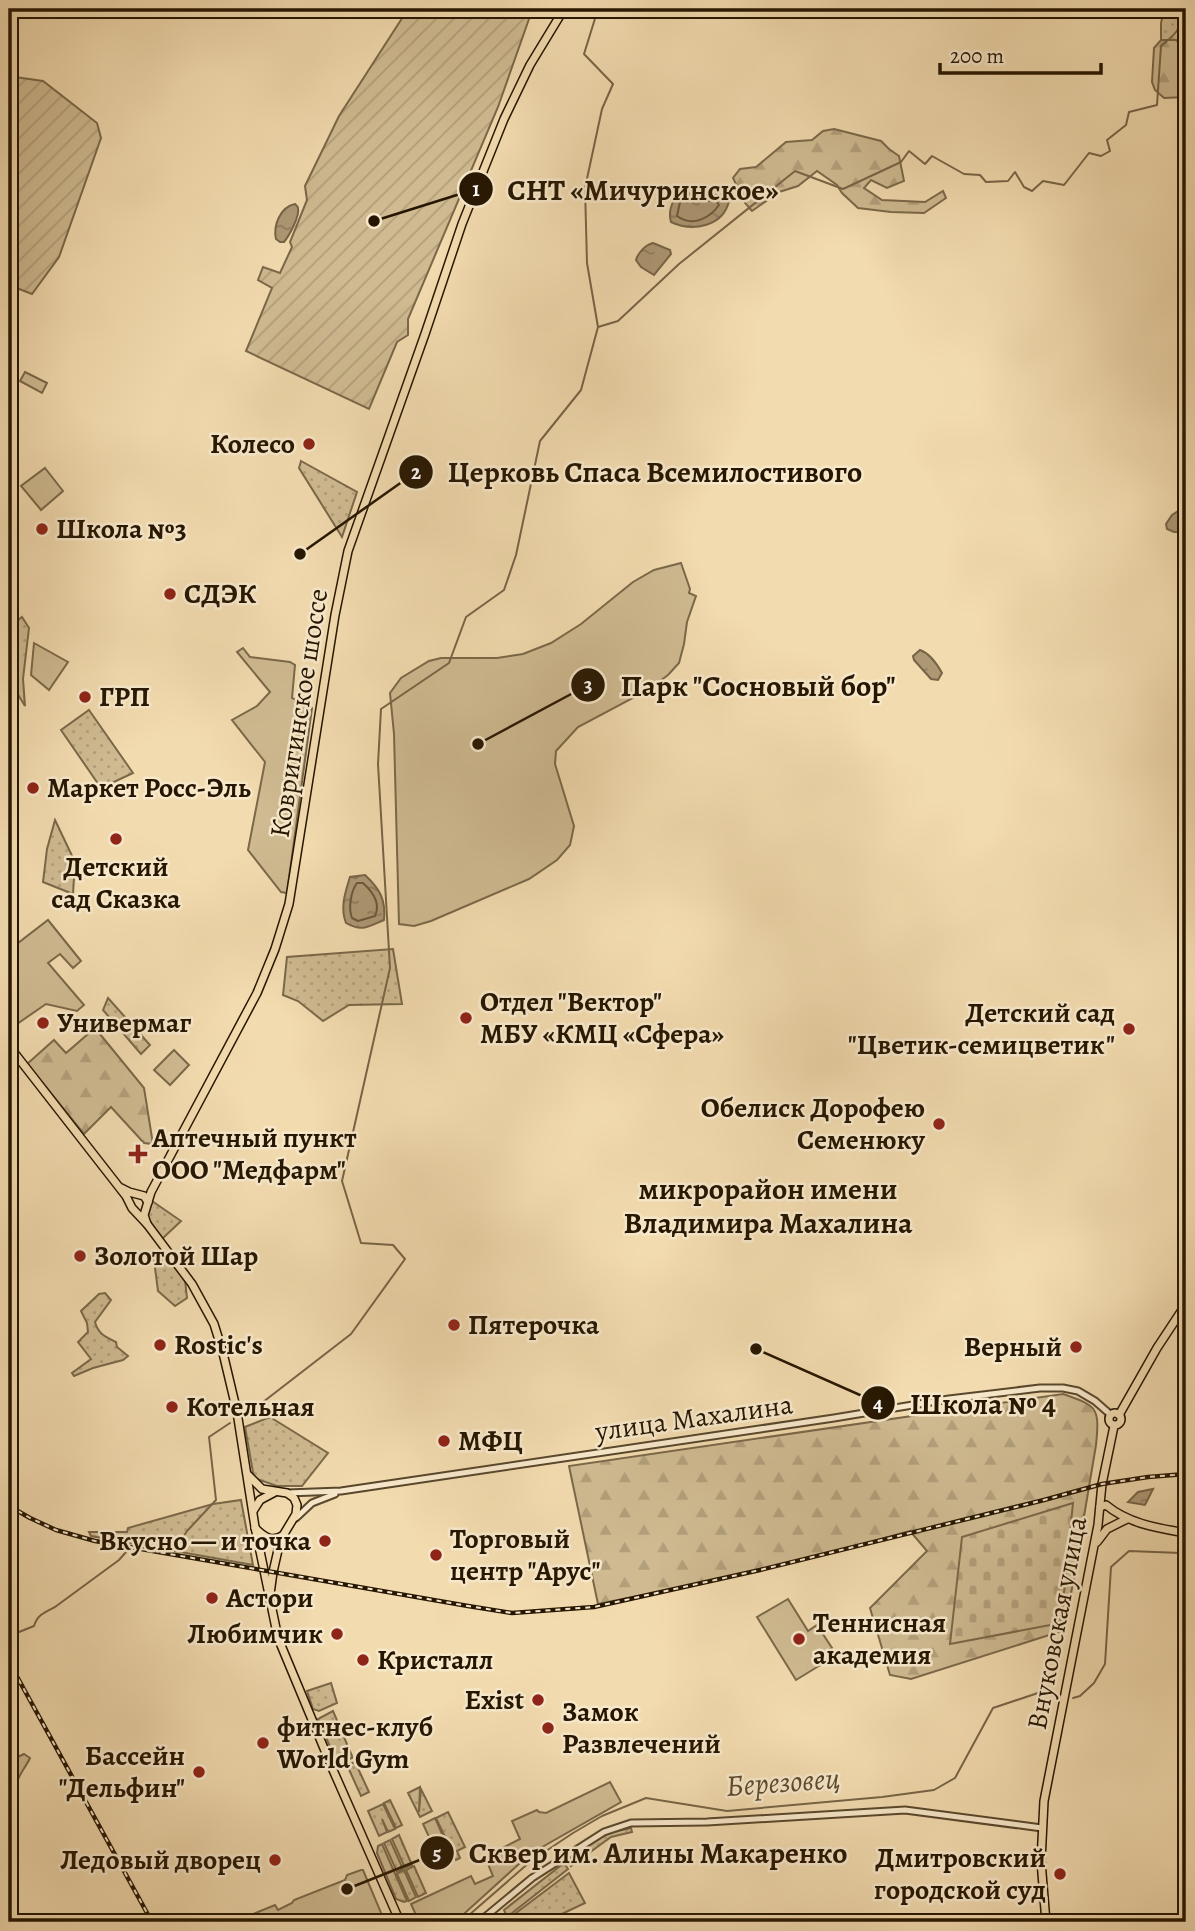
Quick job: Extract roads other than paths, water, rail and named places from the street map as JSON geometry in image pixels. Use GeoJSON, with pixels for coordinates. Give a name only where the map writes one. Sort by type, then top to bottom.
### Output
{"type":"FeatureCollection","features":[{"type":"Feature","properties":{"kind":"main road","name":"Ковригинское шоссе"},"geometry":{"type":"LineString","coordinates":[[146,1206],[257,993],[275,949],[289,904],[348,551],[462,224],[504,119],[530,65],[564,9]]}},
{"type":"Feature","properties":{"kind":"main road"},"geometry":{"type":"LineString","coordinates":[[9,1046],[192,1284],[214,1324],[233,1394],[255,1527],[278,1638],[400,1922]]}},
{"type":"Feature","properties":{"kind":"main road","name":"Ковригинское шоссе"},"geometry":{"type":"LineString","coordinates":[[139,1195],[147,1194],[155,1185]]}},
{"type":"Feature","properties":{"kind":"main road"},"geometry":{"type":"LineString","coordinates":[[118,1186],[139,1195],[146,1206],[144,1215],[147,1224]]}},
{"type":"Feature","properties":{"kind":"main road"},"geometry":{"type":"LineString","coordinates":[[130,1204],[131,1199],[139,1195]]}},
{"type":"Feature","properties":{"kind":"main road"},"geometry":{"type":"LineString","coordinates":[[136,1211],[141,1212],[146,1206]]}},
{"type":"Feature","properties":{"kind":"main road"},"geometry":{"type":"LineString","coordinates":[[1115,1415],[1186,1304]]}},
{"type":"Feature","properties":{"kind":"main road","name":"Внуковская улица"},"geometry":{"type":"LineString","coordinates":[[1046,1922],[1042,1881],[1044,1801],[1093,1548],[1098,1525],[1107,1511],[1101,1497],[1107,1454],[1114,1426],[1121,1423],[1122,1418],[1115,1415]]}},
{"type":"Feature","properties":{"kind":"main road"},"geometry":{"type":"LineString","coordinates":[[247,1473],[261,1489],[275,1492]]}},
{"type":"Feature","properties":{"kind":"main road"},"geometry":{"type":"LineString","coordinates":[[253,1513],[260,1500],[275,1492]]}},
{"type":"Feature","properties":{"kind":"main road","name":"улица Махалина"},"geometry":{"type":"LineString","coordinates":[[275,1492],[287,1493]]}},
{"type":"Feature","properties":{"kind":"main road"},"geometry":{"type":"LineString","coordinates":[[270,1602],[273,1572],[298,1505],[287,1493]]}},
{"type":"Feature","properties":{"kind":"main road"},"geometry":{"type":"LineString","coordinates":[[1107,1511],[1147,1526],[1186,1533]]}},
{"type":"Feature","properties":{"kind":"main road"},"geometry":{"type":"LineString","coordinates":[[1093,1548],[1107,1529],[1127,1519]]}},
{"type":"Feature","properties":{"kind":"main road"},"geometry":{"type":"LineString","coordinates":[[255,1527],[264,1537],[279,1538],[285,1534]]}},
{"type":"Feature","properties":{"kind":"street","name":"улица Махалина"},"geometry":{"type":"LineString","coordinates":[[287,1493],[341,1492],[1030,1389],[1072,1389],[1115,1415]]}},
{"type":"Feature","properties":{"kind":"street"},"geometry":{"type":"LineString","coordinates":[[294,1520],[312,1503],[341,1492]]}},
{"type":"Feature","properties":{"kind":"street"},"geometry":{"type":"LineString","coordinates":[[479,1922],[532,1878],[604,1832],[631,1823],[707,1822],[905,1810],[1042,1828]]}},
{"type":"Feature","properties":{"kind":"water"},"geometry":{"type":"Polygon","coordinates":[[[682,193],[723,195],[729,201],[726,210],[714,222],[688,227],[671,222],[670,218],[673,201],[682,193]]]}},
{"type":"Feature","properties":{"kind":"water"},"geometry":{"type":"Polygon","coordinates":[[[295,204],[298,208],[296,221],[284,242],[280,242],[275,234],[277,223],[285,209],[295,204]]]}},
{"type":"Feature","properties":{"kind":"water"},"geometry":{"type":"Polygon","coordinates":[[[653,243],[670,250],[671,254],[654,275],[641,267],[636,260],[642,250],[653,243]]]}},
{"type":"Feature","properties":{"kind":"water"},"geometry":{"type":"Polygon","coordinates":[[[1186,506],[1186,532],[1167,529],[1166,524],[1172,515],[1186,506]]]}},
{"type":"Feature","properties":{"kind":"water"},"geometry":{"type":"Polygon","coordinates":[[[920,650],[930,656],[942,673],[938,680],[931,679],[914,660],[913,656],[920,650]]]}},
{"type":"Feature","properties":{"kind":"water"},"geometry":{"type":"Polygon","coordinates":[[[365,875],[381,895],[384,920],[361,928],[346,923],[343,906],[350,877],[365,875]]]}},
{"type":"Feature","properties":{"kind":"water"},"geometry":{"type":"Polygon","coordinates":[[[1153,1489],[1145,1505],[1128,1502],[1138,1492],[1153,1489]]]}},
{"type":"Feature","properties":{"kind":"waterway"},"geometry":{"type":"LineString","coordinates":[[598,9],[584,54],[613,84],[602,109],[585,188],[587,263],[598,327]]}},
{"type":"Feature","properties":{"kind":"waterway"},"geometry":{"type":"LineString","coordinates":[[245,1416],[351,1334],[405,1259],[393,1245],[361,1243],[342,1181],[390,968],[378,764],[381,709],[449,663],[466,617],[504,590],[516,555],[540,441],[581,390],[598,327],[618,321],[679,264],[795,171],[843,189],[901,162],[909,151],[925,164],[932,156],[964,174],[980,175],[986,182],[1008,181],[1015,172],[1024,187],[1032,191],[1043,181],[1064,185],[1089,153],[1101,156],[1110,151],[1107,140],[1126,125],[1129,112],[1157,105],[1161,46],[1179,26],[1179,9]]}},
{"type":"Feature","properties":{"kind":"waterway"},"geometry":{"type":"LineString","coordinates":[[126,1541],[178,1545],[187,1531],[216,1500],[209,1437],[230,1423]]}},
{"type":"Feature","properties":{"kind":"waterway","name":"Березовец"},"geometry":{"type":"LineString","coordinates":[[1073,1698],[1080,1696],[1094,1683],[1105,1664],[1111,1567],[1129,1551],[1186,1555]]}},
{"type":"Feature","properties":{"kind":"waterway"},"geometry":{"type":"LineString","coordinates":[[9,1636],[34,1626],[42,1614],[119,1560],[126,1552]]}},
{"type":"Feature","properties":{"kind":"waterway","name":"Березовец"},"geometry":{"type":"LineString","coordinates":[[461,1922],[531,1861],[602,1816],[646,1798],[727,1811],[934,1790],[955,1778],[993,1708],[1038,1693],[1059,1696]]}},
{"type":"Feature","properties":{"kind":"railway"},"geometry":{"type":"LineString","coordinates":[[9,1506],[56,1530],[95,1541],[512,1613],[594,1607],[760,1570],[1102,1484],[1186,1474]]}},
{"type":"Feature","properties":{"kind":"railway"},"geometry":{"type":"LineString","coordinates":[[9,1662],[152,1922]]}},
{"type":"Feature","properties":{"kind":"place","name":"СНТ «Мичуринское»"},"geometry":{"type":"Point","coordinates":[374,221]}},
{"type":"Feature","properties":{"kind":"place","name":"Колесо"},"geometry":{"type":"Point","coordinates":[309,444]}},
{"type":"Feature","properties":{"kind":"place","name":"Школа №3"},"geometry":{"type":"Point","coordinates":[42,529]}},
{"type":"Feature","properties":{"kind":"place","name":"Церковь Спаса Всемилостивого"},"geometry":{"type":"Point","coordinates":[300,554]}},
{"type":"Feature","properties":{"kind":"place","name":"СДЭК"},"geometry":{"type":"Point","coordinates":[170,594]}},
{"type":"Feature","properties":{"kind":"place","name":"ГРП"},"geometry":{"type":"Point","coordinates":[85,697]}},
{"type":"Feature","properties":{"kind":"place","name":"Парк \"Сосновый бор\""},"geometry":{"type":"Point","coordinates":[478,744]}},
{"type":"Feature","properties":{"kind":"place","name":"Маркет Росс-Эль"},"geometry":{"type":"Point","coordinates":[33,788]}},
{"type":"Feature","properties":{"kind":"place","name":"Детский сад Сказка"},"geometry":{"type":"Point","coordinates":[116,839]}},
{"type":"Feature","properties":{"kind":"place","name":"Отдел \"Вектор\" МБУ «КМЦ «Сфера»"},"geometry":{"type":"Point","coordinates":[466,1018]}},
{"type":"Feature","properties":{"kind":"place","name":"Универмаг"},"geometry":{"type":"Point","coordinates":[43,1023]}},
{"type":"Feature","properties":{"kind":"place","name":"Детский сад \"Цветик-семицветик\""},"geometry":{"type":"Point","coordinates":[1129,1029]}},
{"type":"Feature","properties":{"kind":"place","name":"Обелиск Дорофею Семенюку"},"geometry":{"type":"Point","coordinates":[939,1124]}},
{"type":"Feature","properties":{"kind":"place","name":"Аптечный пункт ООО \"Медфарм\""},"geometry":{"type":"Point","coordinates":[138,1154]}},
{"type":"Feature","properties":{"kind":"place","name":"Золотой Шар"},"geometry":{"type":"Point","coordinates":[80,1256]}},
{"type":"Feature","properties":{"kind":"place","name":"Пятерочка"},"geometry":{"type":"Point","coordinates":[454,1325]}},
{"type":"Feature","properties":{"kind":"place","name":"Rostic's"},"geometry":{"type":"Point","coordinates":[160,1345]}},
{"type":"Feature","properties":{"kind":"place","name":"Верный"},"geometry":{"type":"Point","coordinates":[1076,1347]}},
{"type":"Feature","properties":{"kind":"place","name":"Школа № 4"},"geometry":{"type":"Point","coordinates":[756,1349]}},
{"type":"Feature","properties":{"kind":"place","name":"Котельная"},"geometry":{"type":"Point","coordinates":[172,1407]}},
{"type":"Feature","properties":{"kind":"place","name":"МФЦ"},"geometry":{"type":"Point","coordinates":[444,1441]}},
{"type":"Feature","properties":{"kind":"place","name":"Вкусно — и точка"},"geometry":{"type":"Point","coordinates":[325,1541]}},
{"type":"Feature","properties":{"kind":"place","name":"Торговый центр \"Арус\""},"geometry":{"type":"Point","coordinates":[436,1555]}},
{"type":"Feature","properties":{"kind":"place","name":"Астори"},"geometry":{"type":"Point","coordinates":[212,1598]}},
{"type":"Feature","properties":{"kind":"place","name":"Любимчик"},"geometry":{"type":"Point","coordinates":[337,1634]}},
{"type":"Feature","properties":{"kind":"place","name":"Теннисная академия"},"geometry":{"type":"Point","coordinates":[799,1639]}},
{"type":"Feature","properties":{"kind":"place","name":"Кристалл"},"geometry":{"type":"Point","coordinates":[363,1660]}},
{"type":"Feature","properties":{"kind":"place","name":"Exist"},"geometry":{"type":"Point","coordinates":[538,1700]}},
{"type":"Feature","properties":{"kind":"place","name":"Замок Развлечений"},"geometry":{"type":"Point","coordinates":[548,1728]}},
{"type":"Feature","properties":{"kind":"place","name":"фитнес-клуб World Gym"},"geometry":{"type":"Point","coordinates":[263,1743]}},
{"type":"Feature","properties":{"kind":"place","name":"Бассейн \"Дельфин\""},"geometry":{"type":"Point","coordinates":[199,1772]}},
{"type":"Feature","properties":{"kind":"place","name":"Ледовый дворец"},"geometry":{"type":"Point","coordinates":[275,1860]}},
{"type":"Feature","properties":{"kind":"place","name":"Дмитровский городской суд"},"geometry":{"type":"Point","coordinates":[1060,1874]}},
{"type":"Feature","properties":{"kind":"place","name":"Сквер им. Алины Макаренко"},"geometry":{"type":"Point","coordinates":[347,1889]}},
{"type":"Feature","properties":{"kind":"district","name":"микрорайон имени Владимира Махалина"},"geometry":{"type":"Point","coordinates":[768,1206]}}]}
